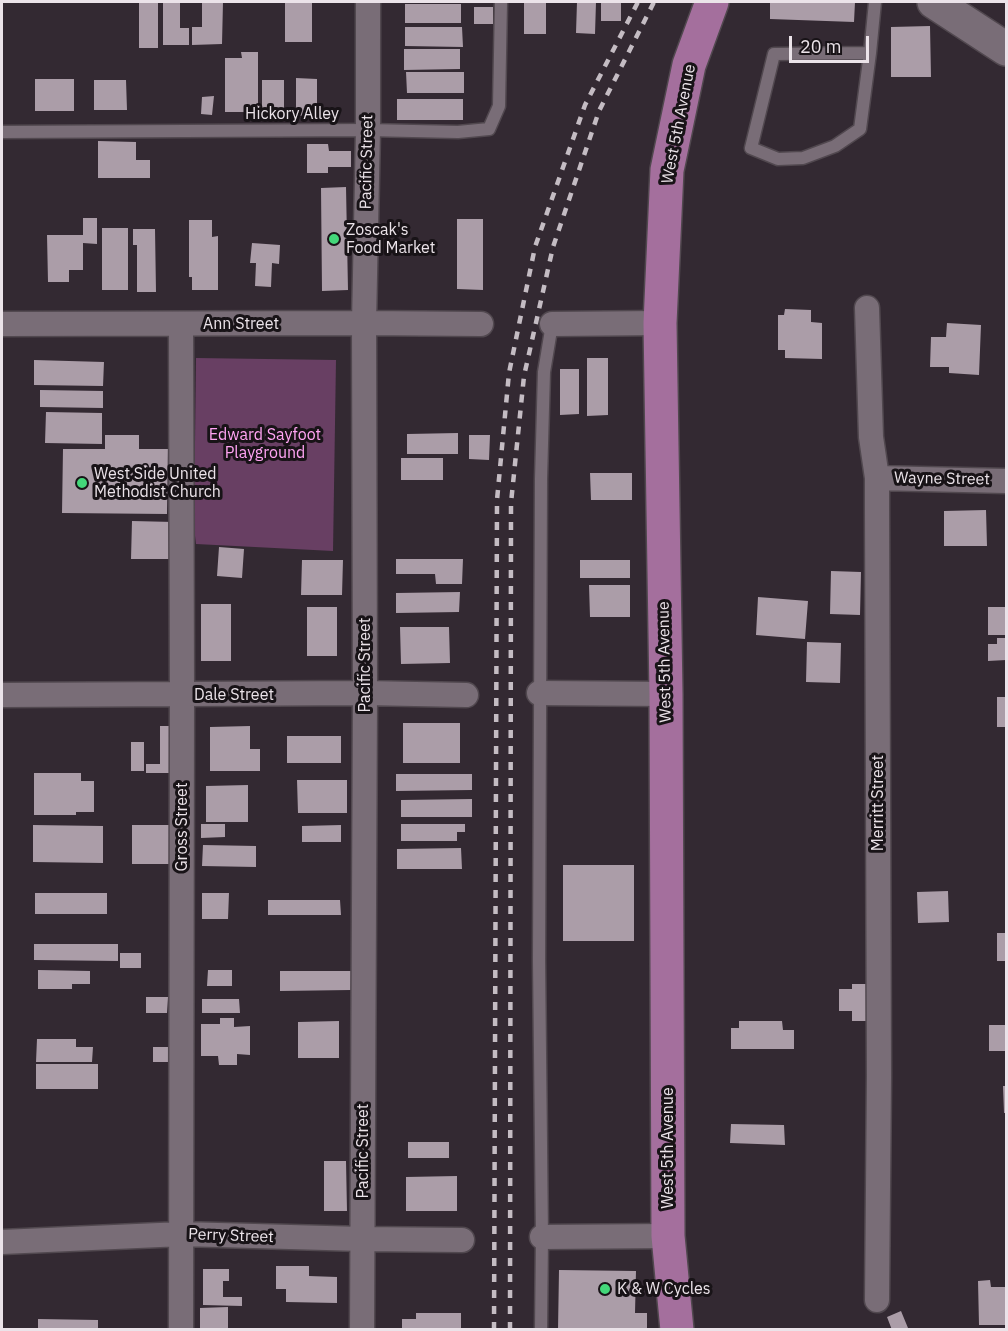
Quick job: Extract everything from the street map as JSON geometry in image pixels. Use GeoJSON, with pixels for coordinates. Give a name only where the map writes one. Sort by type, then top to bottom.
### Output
{"type":"FeatureCollection","features":[{"type":"Feature","properties":{"kind":"main road","name":"West 5th Avenue"},"geometry":{"type":"LineString","coordinates":[[676,1329],[668,1236],[666,694],[660,323],[667,170],[689,65],[712,2]]}},
{"type":"Feature","properties":{"kind":"street","name":"Pacific Street"},"geometry":{"type":"LineString","coordinates":[[362,1329],[364,323],[368,2]]}},
{"type":"Feature","properties":{"kind":"street"},"geometry":{"type":"LineString","coordinates":[[934,2],[1006,49]]}},
{"type":"Feature","properties":{"kind":"street","name":"Merritt Street"},"geometry":{"type":"LineString","coordinates":[[867,308],[871,437],[877,478],[879,1076],[877,1300]]}},
{"type":"Feature","properties":{"kind":"street"},"geometry":{"type":"LineString","coordinates":[[552,324],[660,323]]}},
{"type":"Feature","properties":{"kind":"street","name":"Ann Street"},"geometry":{"type":"LineString","coordinates":[[2,324],[481,324]]}},
{"type":"Feature","properties":{"kind":"street","name":"Gross Street"},"geometry":{"type":"LineString","coordinates":[[181,324],[181,1329]]}},
{"type":"Feature","properties":{"kind":"street","name":"Wayne Street"},"geometry":{"type":"LineString","coordinates":[[877,478],[1006,481]]}},
{"type":"Feature","properties":{"kind":"street","name":"Dale Street"},"geometry":{"type":"LineString","coordinates":[[2,695],[365,693],[466,695]]}},
{"type":"Feature","properties":{"kind":"street"},"geometry":{"type":"LineString","coordinates":[[539,693],[666,694]]}},
{"type":"Feature","properties":{"kind":"street","name":"Perry Street"},"geometry":{"type":"LineString","coordinates":[[2,1242],[182,1234],[462,1240]]}},
{"type":"Feature","properties":{"kind":"street"},"geometry":{"type":"LineString","coordinates":[[542,1237],[668,1236]]}},
{"type":"Feature","properties":{"kind":"lane","name":"Hickory Alley"},"geometry":{"type":"LineString","coordinates":[[2,132],[368,130],[458,132],[489,129],[499,106],[501,2]]}},
{"type":"Feature","properties":{"kind":"lane"},"geometry":{"type":"LineString","coordinates":[[870,53],[774,54],[751,148],[778,159],[803,158],[835,146],[860,129],[870,53],[875,2]]}},
{"type":"Feature","properties":{"kind":"lane"},"geometry":{"type":"LineString","coordinates":[[541,1329],[538,960],[541,479],[544,372],[552,324]]}},
{"type":"Feature","properties":{"kind":"green space","name":"Edward Sayfoot Playground"},"geometry":{"type":"Polygon","coordinates":[[[196,358],[336,360],[333,551],[196,544],[194,528],[196,358]]]}},
{"type":"Feature","properties":{"kind":"building"},"geometry":{"type":"Polygon","coordinates":[[[139,2],[158,2],[158,48],[139,48],[139,2]]]}},
{"type":"Feature","properties":{"kind":"building"},"geometry":{"type":"Polygon","coordinates":[[[163,2],[180,2],[180,28],[189,28],[189,45],[163,45],[163,2]]]}},
{"type":"Feature","properties":{"kind":"building"},"geometry":{"type":"Polygon","coordinates":[[[202,2],[223,2],[222,44],[192,45],[192,27],[202,27],[202,2]]]}},
{"type":"Feature","properties":{"kind":"building"},"geometry":{"type":"Polygon","coordinates":[[[285,2],[312,2],[312,42],[285,42],[285,2]]]}},
{"type":"Feature","properties":{"kind":"building"},"geometry":{"type":"Polygon","coordinates":[[[524,2],[546,2],[546,34],[524,34],[524,2]]]}},
{"type":"Feature","properties":{"kind":"building"},"geometry":{"type":"Polygon","coordinates":[[[577,2],[596,2],[595,34],[576,33],[577,2]]]}},
{"type":"Feature","properties":{"kind":"building"},"geometry":{"type":"Polygon","coordinates":[[[601,2],[621,2],[621,21],[601,21],[601,2]]]}},
{"type":"Feature","properties":{"kind":"building"},"geometry":{"type":"Polygon","coordinates":[[[770,2],[855,2],[854,22],[770,19],[770,2]]]}},
{"type":"Feature","properties":{"kind":"building"},"geometry":{"type":"Polygon","coordinates":[[[405,4],[461,4],[461,23],[405,23],[405,4]]]}},
{"type":"Feature","properties":{"kind":"building"},"geometry":{"type":"Polygon","coordinates":[[[474,7],[493,7],[493,24],[474,24],[474,7]]]}},
{"type":"Feature","properties":{"kind":"building"},"geometry":{"type":"Polygon","coordinates":[[[930,26],[931,77],[891,77],[891,27],[930,26]]]}},
{"type":"Feature","properties":{"kind":"building"},"geometry":{"type":"Polygon","coordinates":[[[405,27],[462,27],[463,47],[405,46],[405,27]]]}},
{"type":"Feature","properties":{"kind":"building"},"geometry":{"type":"Polygon","coordinates":[[[404,49],[460,49],[460,69],[404,70],[404,49]]]}},
{"type":"Feature","properties":{"kind":"building"},"geometry":{"type":"Polygon","coordinates":[[[241,52],[258,52],[258,112],[225,112],[225,58],[242,58],[241,52]]]}},
{"type":"Feature","properties":{"kind":"building"},"geometry":{"type":"Polygon","coordinates":[[[406,72],[464,72],[464,93],[407,93],[406,72]]]}},
{"type":"Feature","properties":{"kind":"building"},"geometry":{"type":"Polygon","coordinates":[[[296,78],[317,79],[317,115],[296,116],[296,78]]]}},
{"type":"Feature","properties":{"kind":"building"},"geometry":{"type":"Polygon","coordinates":[[[35,79],[74,79],[74,111],[35,111],[35,79]]]}},
{"type":"Feature","properties":{"kind":"building"},"geometry":{"type":"Polygon","coordinates":[[[94,80],[126,80],[127,110],[94,110],[94,80]]]}},
{"type":"Feature","properties":{"kind":"building"},"geometry":{"type":"Polygon","coordinates":[[[262,80],[284,80],[284,118],[262,118],[262,80]]]}},
{"type":"Feature","properties":{"kind":"building"},"geometry":{"type":"Polygon","coordinates":[[[214,96],[212,115],[201,114],[202,97],[214,96]]]}},
{"type":"Feature","properties":{"kind":"building"},"geometry":{"type":"Polygon","coordinates":[[[397,99],[463,99],[463,120],[397,120],[397,99]]]}},
{"type":"Feature","properties":{"kind":"building"},"geometry":{"type":"Polygon","coordinates":[[[98,141],[136,142],[136,160],[150,160],[150,178],[98,178],[98,141]]]}},
{"type":"Feature","properties":{"kind":"building"},"geometry":{"type":"Polygon","coordinates":[[[307,144],[328,144],[329,151],[351,151],[351,167],[328,167],[328,173],[307,173],[307,144]]]}},
{"type":"Feature","properties":{"kind":"building","name":"Zoscak's Food Market"},"geometry":{"type":"Polygon","coordinates":[[[346,187],[348,290],[322,291],[321,188],[346,187]]]}},
{"type":"Feature","properties":{"kind":"building"},"geometry":{"type":"Polygon","coordinates":[[[83,218],[97,218],[97,244],[83,243],[83,270],[69,270],[69,282],[48,282],[47,235],[83,235],[83,218]]]}},
{"type":"Feature","properties":{"kind":"building"},"geometry":{"type":"Polygon","coordinates":[[[457,219],[483,219],[483,290],[457,289],[457,219]]]}},
{"type":"Feature","properties":{"kind":"building"},"geometry":{"type":"Polygon","coordinates":[[[189,220],[212,220],[212,237],[218,236],[218,290],[192,290],[192,277],[189,277],[189,220]]]}},
{"type":"Feature","properties":{"kind":"building"},"geometry":{"type":"Polygon","coordinates":[[[102,228],[128,228],[128,290],[102,290],[102,228]]]}},
{"type":"Feature","properties":{"kind":"building"},"geometry":{"type":"Polygon","coordinates":[[[133,229],[155,229],[156,292],[137,292],[137,245],[133,245],[133,229]]]}},
{"type":"Feature","properties":{"kind":"building"},"geometry":{"type":"Polygon","coordinates":[[[252,243],[280,245],[279,264],[272,263],[271,287],[255,286],[256,263],[250,263],[252,243]]]}},
{"type":"Feature","properties":{"kind":"building"},"geometry":{"type":"Polygon","coordinates":[[[785,309],[811,310],[811,322],[822,323],[822,359],[785,358],[785,350],[778,350],[778,315],[784,315],[785,309]]]}},
{"type":"Feature","properties":{"kind":"building"},"geometry":{"type":"Polygon","coordinates":[[[947,323],[981,325],[979,375],[949,373],[949,367],[930,367],[931,337],[946,337],[947,323]]]}},
{"type":"Feature","properties":{"kind":"building"},"geometry":{"type":"Polygon","coordinates":[[[587,358],[608,358],[608,415],[587,416],[587,358]]]}},
{"type":"Feature","properties":{"kind":"building"},"geometry":{"type":"Polygon","coordinates":[[[34,360],[104,362],[103,386],[34,385],[34,360]]]}},
{"type":"Feature","properties":{"kind":"building"},"geometry":{"type":"Polygon","coordinates":[[[560,369],[579,369],[579,414],[560,415],[560,369]]]}},
{"type":"Feature","properties":{"kind":"building"},"geometry":{"type":"Polygon","coordinates":[[[40,390],[103,391],[103,408],[40,407],[40,390]]]}},
{"type":"Feature","properties":{"kind":"building"},"geometry":{"type":"Polygon","coordinates":[[[46,412],[102,413],[102,444],[45,443],[46,412]]]}},
{"type":"Feature","properties":{"kind":"building"},"geometry":{"type":"Polygon","coordinates":[[[458,433],[458,454],[407,454],[407,434],[458,433]]]}},
{"type":"Feature","properties":{"kind":"building"},"geometry":{"type":"Polygon","coordinates":[[[105,435],[139,435],[139,449],[168,449],[167,514],[62,513],[63,449],[105,449],[105,435]]]}},
{"type":"Feature","properties":{"kind":"building"},"geometry":{"type":"Polygon","coordinates":[[[469,435],[490,435],[489,460],[469,459],[469,435]]]}},
{"type":"Feature","properties":{"kind":"building"},"geometry":{"type":"Polygon","coordinates":[[[401,458],[443,458],[443,480],[401,480],[401,458]]]}},
{"type":"Feature","properties":{"kind":"building"},"geometry":{"type":"Polygon","coordinates":[[[590,473],[632,473],[632,500],[591,500],[590,473]]]}},
{"type":"Feature","properties":{"kind":"building"},"geometry":{"type":"Polygon","coordinates":[[[986,510],[987,546],[944,546],[944,511],[986,510]]]}},
{"type":"Feature","properties":{"kind":"building"},"geometry":{"type":"Polygon","coordinates":[[[132,521],[174,522],[173,559],[131,559],[132,521]]]}},
{"type":"Feature","properties":{"kind":"building"},"geometry":{"type":"Polygon","coordinates":[[[219,547],[244,549],[242,578],[217,576],[219,547]]]}},
{"type":"Feature","properties":{"kind":"building"},"geometry":{"type":"Polygon","coordinates":[[[396,559],[463,559],[462,584],[436,584],[435,574],[396,574],[396,559]]]}},
{"type":"Feature","properties":{"kind":"building"},"geometry":{"type":"Polygon","coordinates":[[[302,560],[343,560],[342,595],[301,595],[302,560]]]}},
{"type":"Feature","properties":{"kind":"building"},"geometry":{"type":"Polygon","coordinates":[[[580,560],[630,560],[630,578],[580,578],[580,560]]]}},
{"type":"Feature","properties":{"kind":"building"},"geometry":{"type":"Polygon","coordinates":[[[831,571],[861,572],[860,615],[830,614],[831,571]]]}},
{"type":"Feature","properties":{"kind":"building"},"geometry":{"type":"Polygon","coordinates":[[[589,585],[630,585],[630,617],[590,617],[589,585]]]}},
{"type":"Feature","properties":{"kind":"building"},"geometry":{"type":"Polygon","coordinates":[[[460,592],[459,612],[396,613],[396,593],[460,592]]]}},
{"type":"Feature","properties":{"kind":"building"},"geometry":{"type":"Polygon","coordinates":[[[758,597],[808,601],[805,639],[756,635],[758,597]]]}},
{"type":"Feature","properties":{"kind":"building"},"geometry":{"type":"Polygon","coordinates":[[[201,604],[231,604],[231,661],[201,661],[201,604]]]}},
{"type":"Feature","properties":{"kind":"building"},"geometry":{"type":"Polygon","coordinates":[[[307,607],[337,607],[337,656],[307,656],[307,607]]]}},
{"type":"Feature","properties":{"kind":"building"},"geometry":{"type":"Polygon","coordinates":[[[988,607],[1006,607],[1006,635],[988,635],[988,607]]]}},
{"type":"Feature","properties":{"kind":"building"},"geometry":{"type":"Polygon","coordinates":[[[400,627],[449,627],[450,663],[401,664],[400,627]]]}},
{"type":"Feature","properties":{"kind":"building"},"geometry":{"type":"Polygon","coordinates":[[[997,638],[1006,638],[1006,660],[988,661],[988,644],[997,644],[997,638]]]}},
{"type":"Feature","properties":{"kind":"building"},"geometry":{"type":"Polygon","coordinates":[[[807,642],[841,643],[840,683],[806,682],[807,642]]]}},
{"type":"Feature","properties":{"kind":"building"},"geometry":{"type":"Polygon","coordinates":[[[997,697],[1006,697],[1006,727],[997,727],[997,697]]]}},
{"type":"Feature","properties":{"kind":"building"},"geometry":{"type":"Polygon","coordinates":[[[403,723],[460,723],[460,763],[403,763],[403,723]]]}},
{"type":"Feature","properties":{"kind":"building"},"geometry":{"type":"Polygon","coordinates":[[[160,726],[178,726],[178,773],[146,773],[146,764],[160,764],[160,726]]]}},
{"type":"Feature","properties":{"kind":"building"},"geometry":{"type":"Polygon","coordinates":[[[250,726],[250,749],[260,749],[260,771],[210,771],[210,727],[250,726]]]}},
{"type":"Feature","properties":{"kind":"building"},"geometry":{"type":"Polygon","coordinates":[[[287,736],[341,736],[341,763],[287,763],[287,736]]]}},
{"type":"Feature","properties":{"kind":"building"},"geometry":{"type":"Polygon","coordinates":[[[131,742],[144,742],[144,771],[131,771],[131,742]]]}},
{"type":"Feature","properties":{"kind":"building"},"geometry":{"type":"Polygon","coordinates":[[[34,773],[81,773],[81,781],[94,781],[94,812],[76,812],[76,815],[34,815],[34,773]]]}},
{"type":"Feature","properties":{"kind":"building"},"geometry":{"type":"Polygon","coordinates":[[[396,774],[472,774],[472,790],[396,791],[396,774]]]}},
{"type":"Feature","properties":{"kind":"building"},"geometry":{"type":"Polygon","coordinates":[[[297,780],[347,780],[347,813],[298,813],[297,780]]]}},
{"type":"Feature","properties":{"kind":"building"},"geometry":{"type":"Polygon","coordinates":[[[248,785],[248,822],[206,822],[206,786],[248,785]]]}},
{"type":"Feature","properties":{"kind":"building"},"geometry":{"type":"Polygon","coordinates":[[[472,799],[472,817],[401,817],[401,800],[472,799]]]}},
{"type":"Feature","properties":{"kind":"building"},"geometry":{"type":"Polygon","coordinates":[[[201,824],[225,824],[225,837],[201,838],[201,824]]]}},
{"type":"Feature","properties":{"kind":"building"},"geometry":{"type":"Polygon","coordinates":[[[401,824],[465,824],[465,832],[457,832],[457,841],[401,841],[401,824]]]}},
{"type":"Feature","properties":{"kind":"building"},"geometry":{"type":"Polygon","coordinates":[[[33,825],[103,826],[103,863],[33,862],[33,825]]]}},
{"type":"Feature","properties":{"kind":"building"},"geometry":{"type":"Polygon","coordinates":[[[132,825],[179,825],[179,864],[132,864],[132,825]]]}},
{"type":"Feature","properties":{"kind":"building"},"geometry":{"type":"Polygon","coordinates":[[[341,825],[341,842],[302,842],[302,826],[341,825]]]}},
{"type":"Feature","properties":{"kind":"building"},"geometry":{"type":"Polygon","coordinates":[[[203,845],[256,846],[256,867],[202,866],[203,845]]]}},
{"type":"Feature","properties":{"kind":"building"},"geometry":{"type":"Polygon","coordinates":[[[461,848],[462,869],[397,869],[397,849],[461,848]]]}},
{"type":"Feature","properties":{"kind":"building"},"geometry":{"type":"Polygon","coordinates":[[[563,865],[634,865],[634,941],[563,941],[563,865]]]}},
{"type":"Feature","properties":{"kind":"building"},"geometry":{"type":"Polygon","coordinates":[[[948,891],[949,922],[918,923],[917,892],[948,891]]]}},
{"type":"Feature","properties":{"kind":"building"},"geometry":{"type":"Polygon","coordinates":[[[35,893],[107,893],[107,914],[35,914],[35,893]]]}},
{"type":"Feature","properties":{"kind":"building"},"geometry":{"type":"Polygon","coordinates":[[[202,893],[229,893],[228,919],[202,919],[202,893]]]}},
{"type":"Feature","properties":{"kind":"building"},"geometry":{"type":"Polygon","coordinates":[[[268,900],[340,900],[341,915],[268,915],[268,900]]]}},
{"type":"Feature","properties":{"kind":"building"},"geometry":{"type":"Polygon","coordinates":[[[997,933],[1006,933],[1006,961],[997,961],[997,933]]]}},
{"type":"Feature","properties":{"kind":"building"},"geometry":{"type":"Polygon","coordinates":[[[34,944],[118,944],[118,961],[34,960],[34,944]]]}},
{"type":"Feature","properties":{"kind":"building"},"geometry":{"type":"Polygon","coordinates":[[[120,953],[141,953],[141,968],[120,968],[120,953]]]}},
{"type":"Feature","properties":{"kind":"building"},"geometry":{"type":"Polygon","coordinates":[[[38,970],[90,971],[90,984],[72,984],[72,989],[38,989],[38,970]]]}},
{"type":"Feature","properties":{"kind":"building"},"geometry":{"type":"Polygon","coordinates":[[[208,970],[232,970],[232,986],[207,986],[208,970]]]}},
{"type":"Feature","properties":{"kind":"building"},"geometry":{"type":"Polygon","coordinates":[[[280,971],[351,971],[351,990],[280,991],[280,971]]]}},
{"type":"Feature","properties":{"kind":"building"},"geometry":{"type":"Polygon","coordinates":[[[852,984],[869,984],[869,1021],[852,1021],[852,1011],[839,1011],[839,989],[852,989],[852,984]]]}},
{"type":"Feature","properties":{"kind":"building"},"geometry":{"type":"Polygon","coordinates":[[[146,997],[168,997],[167,1013],[146,1013],[146,997]]]}},
{"type":"Feature","properties":{"kind":"building"},"geometry":{"type":"Polygon","coordinates":[[[202,999],[239,999],[240,1013],[202,1013],[202,999]]]}},
{"type":"Feature","properties":{"kind":"building"},"geometry":{"type":"Polygon","coordinates":[[[220,1018],[234,1018],[234,1027],[250,1026],[250,1055],[237,1054],[237,1065],[219,1065],[218,1056],[201,1056],[201,1024],[220,1024],[220,1018]]]}},
{"type":"Feature","properties":{"kind":"building"},"geometry":{"type":"Polygon","coordinates":[[[339,1021],[339,1058],[298,1058],[298,1022],[339,1021]]]}},
{"type":"Feature","properties":{"kind":"building"},"geometry":{"type":"Polygon","coordinates":[[[739,1021],[782,1021],[783,1030],[794,1030],[794,1049],[731,1049],[731,1028],[739,1028],[739,1021]]]}},
{"type":"Feature","properties":{"kind":"building"},"geometry":{"type":"Polygon","coordinates":[[[989,1025],[1006,1025],[1006,1051],[989,1051],[989,1025]]]}},
{"type":"Feature","properties":{"kind":"building"},"geometry":{"type":"Polygon","coordinates":[[[37,1039],[76,1039],[76,1047],[93,1047],[92,1062],[36,1062],[37,1039]]]}},
{"type":"Feature","properties":{"kind":"building"},"geometry":{"type":"Polygon","coordinates":[[[153,1047],[176,1047],[175,1062],[153,1062],[153,1047]]]}},
{"type":"Feature","properties":{"kind":"building"},"geometry":{"type":"Polygon","coordinates":[[[36,1064],[98,1064],[98,1089],[36,1089],[36,1064]]]}},
{"type":"Feature","properties":{"kind":"building"},"geometry":{"type":"Polygon","coordinates":[[[1003,1086],[1006,1086],[1006,1113],[1004,1113],[1003,1086]]]}},
{"type":"Feature","properties":{"kind":"building"},"geometry":{"type":"Polygon","coordinates":[[[731,1124],[784,1125],[785,1145],[730,1143],[731,1124]]]}},
{"type":"Feature","properties":{"kind":"building"},"geometry":{"type":"Polygon","coordinates":[[[408,1142],[449,1142],[449,1158],[408,1158],[408,1142]]]}},
{"type":"Feature","properties":{"kind":"building"},"geometry":{"type":"Polygon","coordinates":[[[324,1161],[346,1161],[347,1211],[324,1211],[324,1161]]]}},
{"type":"Feature","properties":{"kind":"building"},"geometry":{"type":"Polygon","coordinates":[[[457,1176],[457,1211],[406,1211],[406,1177],[457,1176]]]}},
{"type":"Feature","properties":{"kind":"building"},"geometry":{"type":"Polygon","coordinates":[[[276,1266],[309,1266],[309,1276],[337,1277],[337,1303],[286,1302],[286,1289],[276,1289],[276,1266]]]}},
{"type":"Feature","properties":{"kind":"building"},"geometry":{"type":"Polygon","coordinates":[[[203,1269],[229,1269],[229,1281],[223,1281],[223,1297],[242,1297],[242,1306],[203,1305],[203,1269]]]}},
{"type":"Feature","properties":{"kind":"building"},"geometry":{"type":"Polygon","coordinates":[[[559,1270],[636,1271],[635,1313],[647,1313],[647,1330],[558,1330],[559,1270]]]}},
{"type":"Feature","properties":{"kind":"building"},"geometry":{"type":"Polygon","coordinates":[[[990,1280],[991,1287],[1006,1287],[1006,1325],[979,1325],[978,1281],[990,1280]]]}},
{"type":"Feature","properties":{"kind":"building"},"geometry":{"type":"Polygon","coordinates":[[[228,1307],[228,1330],[200,1330],[200,1308],[228,1307]]]}},
{"type":"Feature","properties":{"kind":"building"},"geometry":{"type":"Polygon","coordinates":[[[901,1311],[908,1328],[892,1330],[887,1317],[901,1311]]]}},
{"type":"Feature","properties":{"kind":"building"},"geometry":{"type":"Polygon","coordinates":[[[416,1313],[461,1313],[461,1330],[402,1330],[402,1319],[416,1319],[416,1313]]]}},
{"type":"Feature","properties":{"kind":"building"},"geometry":{"type":"Polygon","coordinates":[[[38,1319],[98,1320],[98,1330],[38,1330],[38,1319]]]}},
{"type":"Feature","properties":{"kind":"railway"},"geometry":{"type":"LineString","coordinates":[[494,1330],[497,500],[509,373],[535,247],[585,105],[638,2]]}},
{"type":"Feature","properties":{"kind":"railway"},"geometry":{"type":"LineString","coordinates":[[510,1330],[511,503],[524,376],[553,247],[599,111],[654,2]]}},
{"type":"Feature","properties":{"kind":"place","name":"Zoscak's Food Market"},"geometry":{"type":"Point","coordinates":[334,239]}},
{"type":"Feature","properties":{"kind":"place","name":"West Side United Methodist Church"},"geometry":{"type":"Point","coordinates":[82,483]}},
{"type":"Feature","properties":{"kind":"place","name":"K & W Cycles"},"geometry":{"type":"Point","coordinates":[605,1289]}}]}
